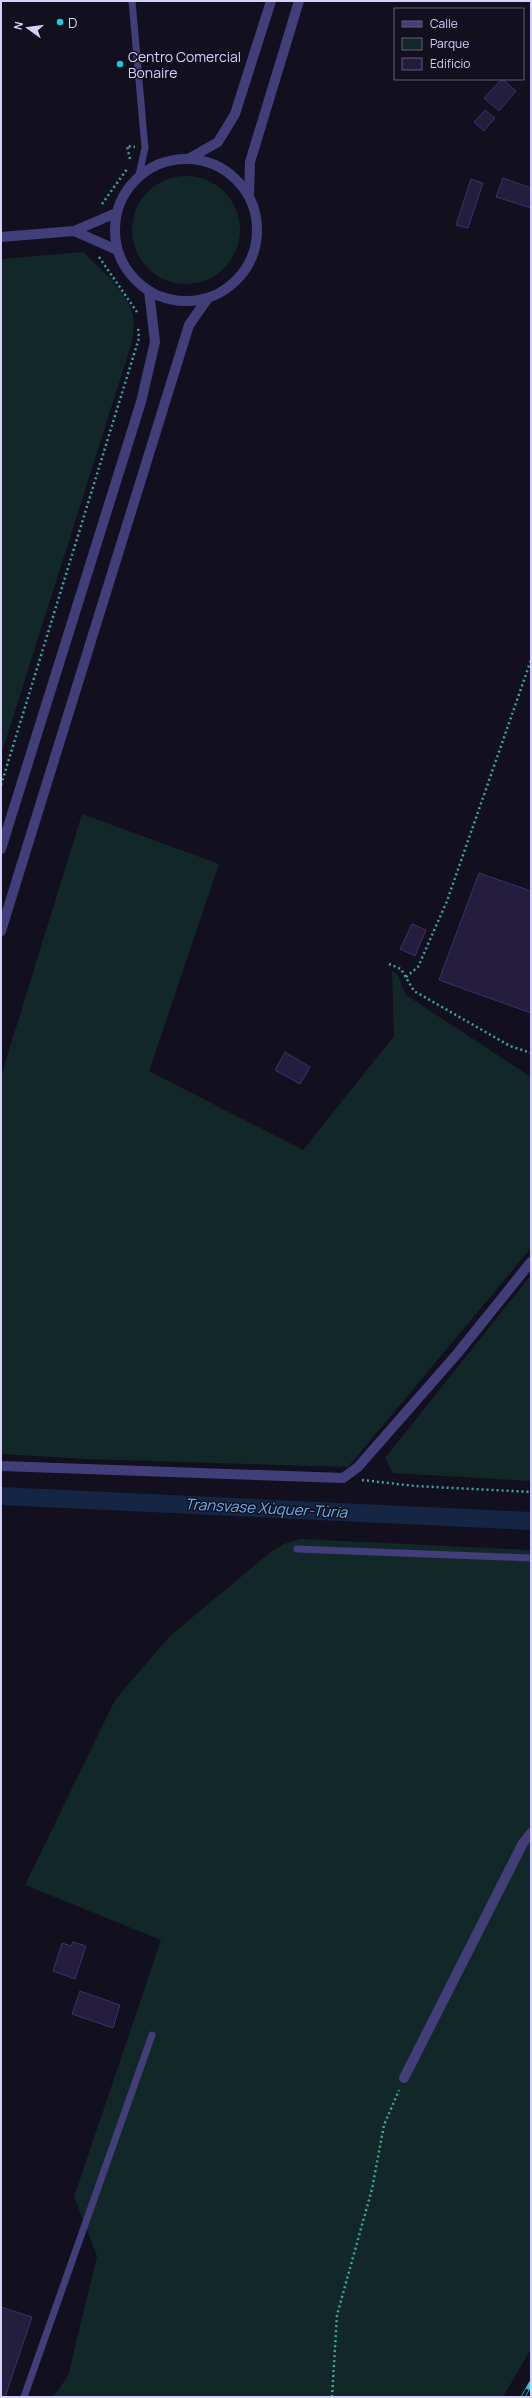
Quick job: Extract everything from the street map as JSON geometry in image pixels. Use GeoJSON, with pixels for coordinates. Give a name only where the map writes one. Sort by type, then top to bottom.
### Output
{"type":"FeatureCollection","features":[{"type":"Feature","properties":{"kind":"street"},"geometry":{"type":"LineString","coordinates":[[190,158],[218,142],[235,114],[271,1]]}},
{"type":"Feature","properties":{"kind":"street"},"geometry":{"type":"LineString","coordinates":[[249,195],[250,162],[300,1]]}},
{"type":"Feature","properties":{"kind":"street"},"geometry":{"type":"LineString","coordinates":[[190,158],[214,163],[234,176],[249,195],[256,214],[257,235],[253,256],[242,274],[227,288],[208,298],[188,302],[168,299],[149,291],[129,274],[117,250],[114,232],[116,213],[124,192],[139,175],[160,163],[172,159],[190,158]]}},
{"type":"Feature","properties":{"kind":"street"},"geometry":{"type":"LineString","coordinates":[[1,237],[74,231],[116,213]]}},
{"type":"Feature","properties":{"kind":"street"},"geometry":{"type":"LineString","coordinates":[[74,231],[117,250]]}},
{"type":"Feature","properties":{"kind":"street"},"geometry":{"type":"LineString","coordinates":[[1,849],[141,402],[155,342],[149,291]]}},
{"type":"Feature","properties":{"kind":"street"},"geometry":{"type":"LineString","coordinates":[[1,930],[189,325],[208,298]]}},
{"type":"Feature","properties":{"kind":"street"},"geometry":{"type":"LineString","coordinates":[[1,1466],[343,1478],[358,1467],[457,1354],[531,1262]]}},
{"type":"Feature","properties":{"kind":"street"},"geometry":{"type":"LineString","coordinates":[[404,2078],[523,1843],[531,1833]]}},
{"type":"Feature","properties":{"kind":"lane"},"geometry":{"type":"LineString","coordinates":[[132,1],[145,148],[139,175]]}},
{"type":"Feature","properties":{"kind":"lane"},"geometry":{"type":"LineString","coordinates":[[297,1549],[531,1558]]}},
{"type":"Feature","properties":{"kind":"lane"},"geometry":{"type":"LineString","coordinates":[[24,2397],[152,2035]]}},
{"type":"Feature","properties":{"kind":"path"},"geometry":{"type":"LineString","coordinates":[[96,208],[102,204],[131,164],[127,146],[145,148]]}},
{"type":"Feature","properties":{"kind":"path"},"geometry":{"type":"LineString","coordinates":[[95,254],[103,261],[137,311],[138,318]]}},
{"type":"Feature","properties":{"kind":"path"},"geometry":{"type":"LineString","coordinates":[[1,785],[139,338],[138,324]]}},
{"type":"Feature","properties":{"kind":"path"},"geometry":{"type":"LineString","coordinates":[[406,977],[418,968],[447,901],[531,660]]}},
{"type":"Feature","properties":{"kind":"path"},"geometry":{"type":"LineString","coordinates":[[389,964],[401,969],[414,991],[510,1046],[531,1053]]}},
{"type":"Feature","properties":{"kind":"path"},"geometry":{"type":"LineString","coordinates":[[343,1478],[415,1486],[531,1492]]}},
{"type":"Feature","properties":{"kind":"path"},"geometry":{"type":"LineString","coordinates":[[332,2397],[337,2315],[372,2189],[384,2125],[404,2078]]}},
{"type":"Feature","properties":{"kind":"green space"},"geometry":{"type":"Polygon","coordinates":[[[186,176],[207,180],[224,192],[236,209],[240,230],[236,251],[224,268],[207,280],[186,284],[165,280],[148,268],[136,251],[132,230],[136,209],[148,192],[165,180],[186,176]]]}},
{"type":"Feature","properties":{"kind":"green space"},"geometry":{"type":"Polygon","coordinates":[[[83,252],[111,279],[129,304],[132,312],[134,327],[132,342],[1,755],[1,259],[83,252]]]}},
{"type":"Feature","properties":{"kind":"green space"},"geometry":{"type":"Polygon","coordinates":[[[82,814],[219,864],[149,1071],[303,1150],[394,1036],[392,971],[398,975],[406,995],[531,1077],[531,1248],[348,1467],[86,1459],[1,1454],[1,1076],[82,814]]]}},
{"type":"Feature","properties":{"kind":"green space"},"geometry":{"type":"Polygon","coordinates":[[[531,1275],[531,1481],[393,1473],[385,1458],[531,1275]]]}},
{"type":"Feature","properties":{"kind":"green space"},"geometry":{"type":"Polygon","coordinates":[[[300,1539],[531,1550],[531,2349],[503,2397],[53,2397],[68,2376],[97,2256],[74,2197],[161,1940],[25,1885],[115,1700],[170,1636],[272,1551],[284,1544],[300,1539]]]}},
{"type":"Feature","properties":{"kind":"building"},"geometry":{"type":"Polygon","coordinates":[[[501,80],[503,80],[516,91],[499,111],[484,98],[501,80]]]}},
{"type":"Feature","properties":{"kind":"building"},"geometry":{"type":"Polygon","coordinates":[[[485,110],[495,118],[484,131],[474,122],[485,110]]]}},
{"type":"Feature","properties":{"kind":"building"},"geometry":{"type":"Polygon","coordinates":[[[503,178],[531,188],[531,208],[496,197],[503,178]]]}},
{"type":"Feature","properties":{"kind":"building"},"geometry":{"type":"Polygon","coordinates":[[[471,179],[483,183],[468,228],[456,225],[471,179]]]}},
{"type":"Feature","properties":{"kind":"building"},"geometry":{"type":"Polygon","coordinates":[[[479,873],[531,891],[531,1013],[439,980],[479,873]]]}},
{"type":"Feature","properties":{"kind":"building"},"geometry":{"type":"Polygon","coordinates":[[[412,924],[426,930],[415,956],[400,949],[412,924]]]}},
{"type":"Feature","properties":{"kind":"building"},"geometry":{"type":"Polygon","coordinates":[[[285,1052],[310,1067],[300,1084],[275,1070],[285,1052]]]}},
{"type":"Feature","properties":{"kind":"building"},"geometry":{"type":"Polygon","coordinates":[[[73,1942],[86,1946],[75,1979],[53,1971],[62,1943],[71,1946],[73,1942]]]}},
{"type":"Feature","properties":{"kind":"building"},"geometry":{"type":"Polygon","coordinates":[[[80,1991],[120,2005],[113,2028],[72,2014],[80,1991]]]}},
{"type":"Feature","properties":{"kind":"building"},"geometry":{"type":"Polygon","coordinates":[[[1,2307],[32,2317],[5,2397],[1,2397],[1,2307]]]}},
{"type":"Feature","properties":{"kind":"waterway","name":"Transvase Xùquer-Tùria"},"geometry":{"type":"LineString","coordinates":[[1,1496],[531,1521]]}},
{"type":"Feature","properties":{"kind":"railway"},"geometry":{"type":"LineString","coordinates":[[523,2397],[531,2383]]}},
{"type":"Feature","properties":{"kind":"place","name":"D"},"geometry":{"type":"Point","coordinates":[60,22]}},
{"type":"Feature","properties":{"kind":"place","name":"Centro Comercial Bonaire"},"geometry":{"type":"Point","coordinates":[120,64]}}]}
